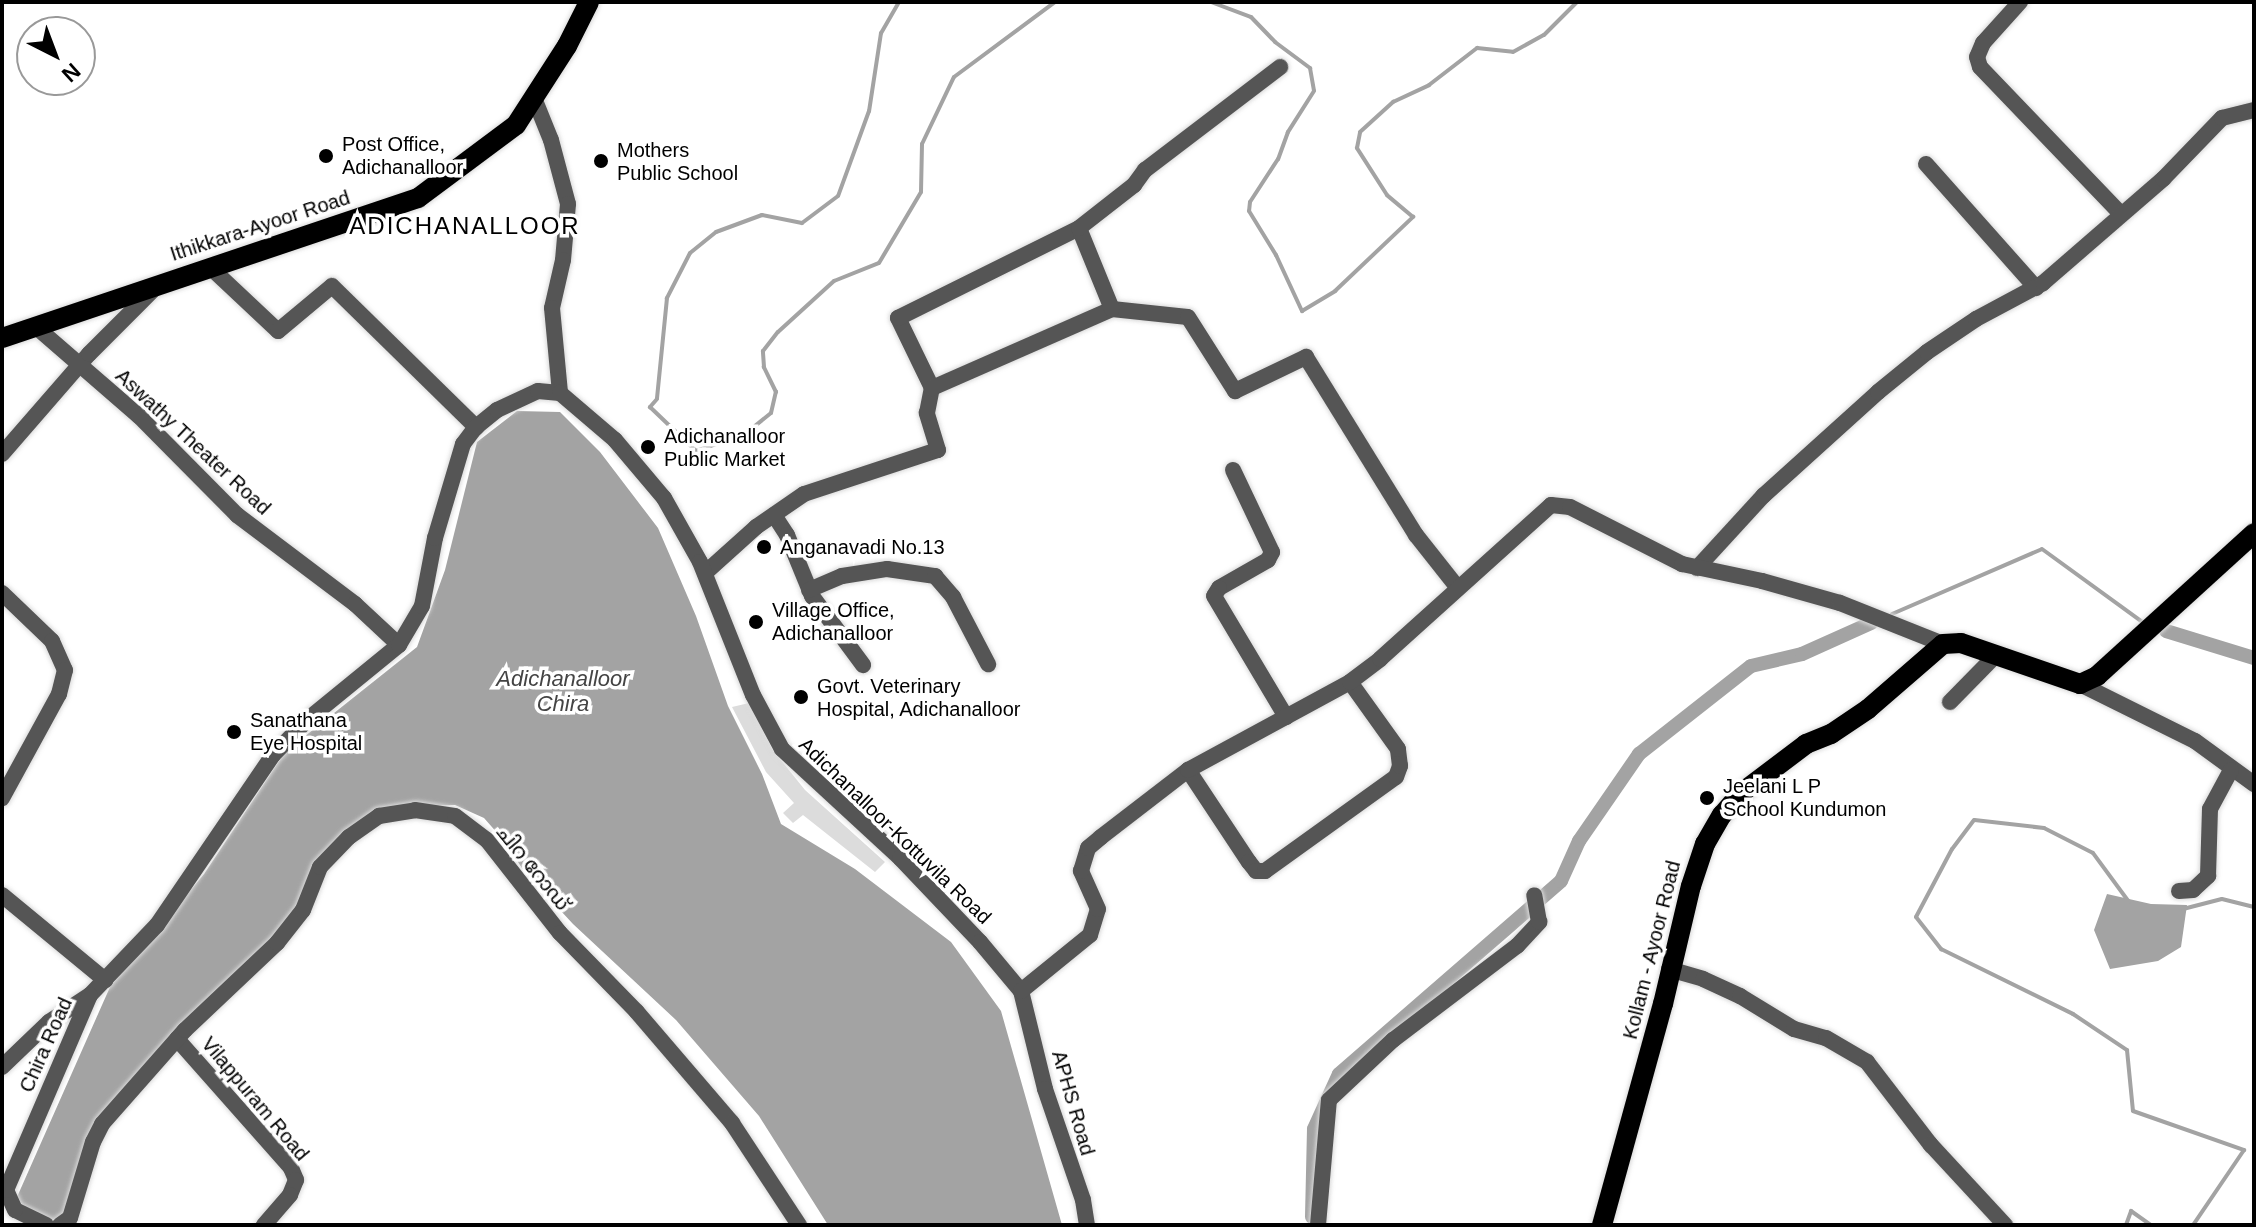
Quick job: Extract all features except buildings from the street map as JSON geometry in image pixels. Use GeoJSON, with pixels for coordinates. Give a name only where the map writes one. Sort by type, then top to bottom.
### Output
{"type":"FeatureCollection","features":[{"type":"Feature","properties":{"kind":"main road","name":"Ithikkara-Ayoor Road"},"geometry":{"type":"LineString","coordinates":[[2,338],[418,198],[516,125],[589,2]]}},
{"type":"Feature","properties":{"kind":"main road"},"geometry":{"type":"LineString","coordinates":[[1943,644],[1961,643],[2080,684],[2097,676],[2120,658],[2254,533]]}},
{"type":"Feature","properties":{"kind":"main road","name":"Kollam - Ayoor Road"},"geometry":{"type":"LineString","coordinates":[[1602,1225],[1700,858],[1722,815],[1768,769],[1868,709],[1943,644]]}},
{"type":"Feature","properties":{"kind":"street"},"geometry":{"type":"LineString","coordinates":[[2020,2],[1983,43],[1977,57],[1980,67],[2121,214]]}},
{"type":"Feature","properties":{"kind":"street"},"geometry":{"type":"LineString","coordinates":[[705,573],[804,494],[938,450],[927,413],[932,388],[898,318],[1079,228],[1134,185],[1145,170],[1280,67]]}},
{"type":"Feature","properties":{"kind":"street"},"geometry":{"type":"LineString","coordinates":[[2,1067],[49,1022],[90,995],[157,925],[273,755],[307,720],[399,645],[422,606],[435,538],[454,472],[463,444],[476,427],[517,398],[538,391],[560,393],[552,308],[567,234],[568,204],[551,140],[534,98]]}},
{"type":"Feature","properties":{"kind":"street"},"geometry":{"type":"LineString","coordinates":[[1697,568],[1763,496],[1878,392],[1927,352],[1976,319],[2036,288],[2163,179],[2222,118],[2254,110]]}},
{"type":"Feature","properties":{"kind":"street"},"geometry":{"type":"LineString","coordinates":[[1926,164],[2036,288]]}},
{"type":"Feature","properties":{"kind":"street"},"geometry":{"type":"LineString","coordinates":[[1079,228],[1112,309]]}},
{"type":"Feature","properties":{"kind":"street"},"geometry":{"type":"LineString","coordinates":[[211,268],[278,331],[332,286],[476,427]]}},
{"type":"Feature","properties":{"kind":"street"},"geometry":{"type":"LineString","coordinates":[[2,454],[80,365],[158,285]]}},
{"type":"Feature","properties":{"kind":"street"},"geometry":{"type":"LineString","coordinates":[[932,388],[1112,309],[1188,317],[1235,391],[1306,357],[1416,535],[1457,587]]}},
{"type":"Feature","properties":{"kind":"street","name":"Aswathy Theater Road"},"geometry":{"type":"LineString","coordinates":[[35,326],[139,416],[237,515],[355,604],[399,645]]}},
{"type":"Feature","properties":{"kind":"street","name":"Adichanalloor-Kottuvila Road"},"geometry":{"type":"LineString","coordinates":[[560,393],[615,440],[664,498],[705,573],[753,695],[782,749],[900,858],[980,942],[1021,991]]}},
{"type":"Feature","properties":{"kind":"street"},"geometry":{"type":"LineString","coordinates":[[1233,470],[1270,543],[1271,556],[1219,588],[1214,596],[1286,717]]}},
{"type":"Feature","properties":{"kind":"street"},"geometry":{"type":"LineString","coordinates":[[1021,991],[1090,935],[1098,909],[1081,871],[1088,848],[1135,807],[1188,770],[1350,682],[1380,659],[1535,516],[1560,504],[1597,520],[1630,541],[1697,568],[1840,603],[1943,644]]}},
{"type":"Feature","properties":{"kind":"street"},"geometry":{"type":"LineString","coordinates":[[774,515],[787,535],[809,590],[863,665]]}},
{"type":"Feature","properties":{"kind":"street"},"geometry":{"type":"LineString","coordinates":[[809,590],[842,576],[887,569],[935,576],[953,597],[988,664]]}},
{"type":"Feature","properties":{"kind":"street"},"geometry":{"type":"LineString","coordinates":[[2,593],[52,641],[65,670],[59,694],[2,798]]}},
{"type":"Feature","properties":{"kind":"street"},"geometry":{"type":"LineString","coordinates":[[1950,702],[1996,655]]}},
{"type":"Feature","properties":{"kind":"street"},"geometry":{"type":"LineString","coordinates":[[1188,770],[1249,862],[1256,871],[1265,871],[1396,777],[1400,766],[1398,749],[1350,682]]}},
{"type":"Feature","properties":{"kind":"street"},"geometry":{"type":"LineString","coordinates":[[2080,684],[2195,741],[2254,784]]}},
{"type":"Feature","properties":{"kind":"street"},"geometry":{"type":"LineString","coordinates":[[2179,891],[2193,890],[2208,876],[2210,809],[2231,770]]}},
{"type":"Feature","properties":{"kind":"street","name":"ചിറ റോഡ്"},"geometry":{"type":"LineString","coordinates":[[65,1222],[102,1124],[177,1039],[277,943],[303,910],[320,867],[349,837],[379,816],[415,810],[455,816],[487,840],[560,933],[637,1012],[725,1114],[799,1225]]}},
{"type":"Feature","properties":{"kind":"street"},"geometry":{"type":"LineString","coordinates":[[2,895],[105,980]]}},
{"type":"Feature","properties":{"kind":"street"},"geometry":{"type":"LineString","coordinates":[[1318,1225],[1329,1100],[1393,1040],[1517,946],[1539,922],[1534,895]]}},
{"type":"Feature","properties":{"kind":"street"},"geometry":{"type":"LineString","coordinates":[[1669,969],[1703,979],[1740,996],[1794,1029],[1826,1038],[1867,1062],[1931,1145],[2005,1225]]}},
{"type":"Feature","properties":{"kind":"street","name":"APHS Road"},"geometry":{"type":"LineString","coordinates":[[1021,991],[1045,1089],[1083,1200],[1087,1225]]}},
{"type":"Feature","properties":{"kind":"street","name":"Chira Road"},"geometry":{"type":"LineString","coordinates":[[46,1225],[15,1210],[6,1190],[90,995]]}},
{"type":"Feature","properties":{"kind":"street","name":"Vilappuram Road"},"geometry":{"type":"LineString","coordinates":[[177,1039],[291,1168],[296,1180],[290,1195],[264,1225]]}},
{"type":"Feature","properties":{"kind":"shaded area"},"geometry":{"type":"Polygon","coordinates":[[[749,703],[772,749],[805,790],[885,862],[875,872],[803,815],[793,823],[783,813],[794,803],[766,772],[732,707],[749,703]]]}},
{"type":"Feature","properties":{"kind":"water","name":"Adichanalloor Chira"},"geometry":{"type":"Polygon","coordinates":[[[517,411],[560,412],[600,452],[658,528],[696,616],[728,706],[762,774],[781,824],[855,869],[951,942],[1001,1011],[1062,1225],[828,1225],[759,1116],[676,1020],[573,924],[523,870],[506,843],[484,818],[455,805],[401,807],[364,818],[293,915],[97,1122],[67,1216],[51,1220],[20,1208],[17,1197],[110,987],[204,874],[285,752],[417,647],[445,570],[477,442],[517,411]]]}},
{"type":"Feature","properties":{"kind":"water"},"geometry":{"type":"Polygon","coordinates":[[[2107,894],[2151,904],[2187,905],[2181,947],[2158,961],[2110,969],[2094,930],[2107,894]]]}},
{"type":"Feature","properties":{"kind":"waterway"},"geometry":{"type":"LineString","coordinates":[[899,2],[881,33],[869,111],[838,196],[802,223],[762,215],[716,232],[690,253],[667,298],[657,399],[650,407],[696,451],[745,434],[771,413],[776,392],[764,367],[763,351],[778,332],[834,281],[879,263],[921,192],[922,144],[954,77],[1055,2]]}},
{"type":"Feature","properties":{"kind":"waterway"},"geometry":{"type":"LineString","coordinates":[[1211,2],[1251,17],[1275,42],[1310,68],[1314,91],[1288,132],[1278,159],[1250,202],[1249,211],[1276,255],[1302,311],[1335,291],[1413,217],[1387,195],[1357,148],[1360,132],[1393,102],[1429,85],[1477,48],[1513,52],[1544,35],[1577,2]]}},
{"type":"Feature","properties":{"kind":"waterway"},"geometry":{"type":"LineString","coordinates":[[1892,614],[2042,549],[2144,623]]}},
{"type":"Feature","properties":{"kind":"waterway"},"geometry":{"type":"LineString","coordinates":[[1312,1217],[1314,1129],[1339,1074],[1561,881],[1579,841],[1639,754],[1751,666],[1802,654],[1871,623]]}},
{"type":"Feature","properties":{"kind":"waterway"},"geometry":{"type":"LineString","coordinates":[[2166,631],[2254,658]]}},
{"type":"Feature","properties":{"kind":"waterway"},"geometry":{"type":"LineString","coordinates":[[2129,902],[2093,853],[2044,828],[1974,820],[1952,849],[1916,917],[1941,949],[2073,1014],[2127,1050],[2133,1111],[2244,1150],[2193,1225]]}},
{"type":"Feature","properties":{"kind":"waterway"},"geometry":{"type":"LineString","coordinates":[[2183,909],[2222,899],[2254,907]]}},
{"type":"Feature","properties":{"kind":"waterway"},"geometry":{"type":"LineString","coordinates":[[2126,1225],[2131,1211],[2151,1225]]}},
{"type":"Feature","properties":{"kind":"place","name":"Post Office, Adichanalloor"},"geometry":{"type":"Point","coordinates":[326,156]}},
{"type":"Feature","properties":{"kind":"place","name":"Mothers Public School"},"geometry":{"type":"Point","coordinates":[601,161]}},
{"type":"Feature","properties":{"kind":"place","name":"Adichanalloor Public Market"},"geometry":{"type":"Point","coordinates":[648,447]}},
{"type":"Feature","properties":{"kind":"place","name":"Anganavadi No.13"},"geometry":{"type":"Point","coordinates":[764,547]}},
{"type":"Feature","properties":{"kind":"place","name":"Village Office, Adichanalloor"},"geometry":{"type":"Point","coordinates":[756,622]}},
{"type":"Feature","properties":{"kind":"place","name":"Govt. Veterinary Hospital, Adichanalloor"},"geometry":{"type":"Point","coordinates":[801,697]}},
{"type":"Feature","properties":{"kind":"place","name":"Sanathana Eye Hospital"},"geometry":{"type":"Point","coordinates":[234,732]}},
{"type":"Feature","properties":{"kind":"place","name":"Jeelani L P School Kundumon"},"geometry":{"type":"Point","coordinates":[1707,798]}},
{"type":"Feature","properties":{"kind":"district","name":"ADICHANALLOOR"},"geometry":{"type":"Point","coordinates":[465,226]}}]}
